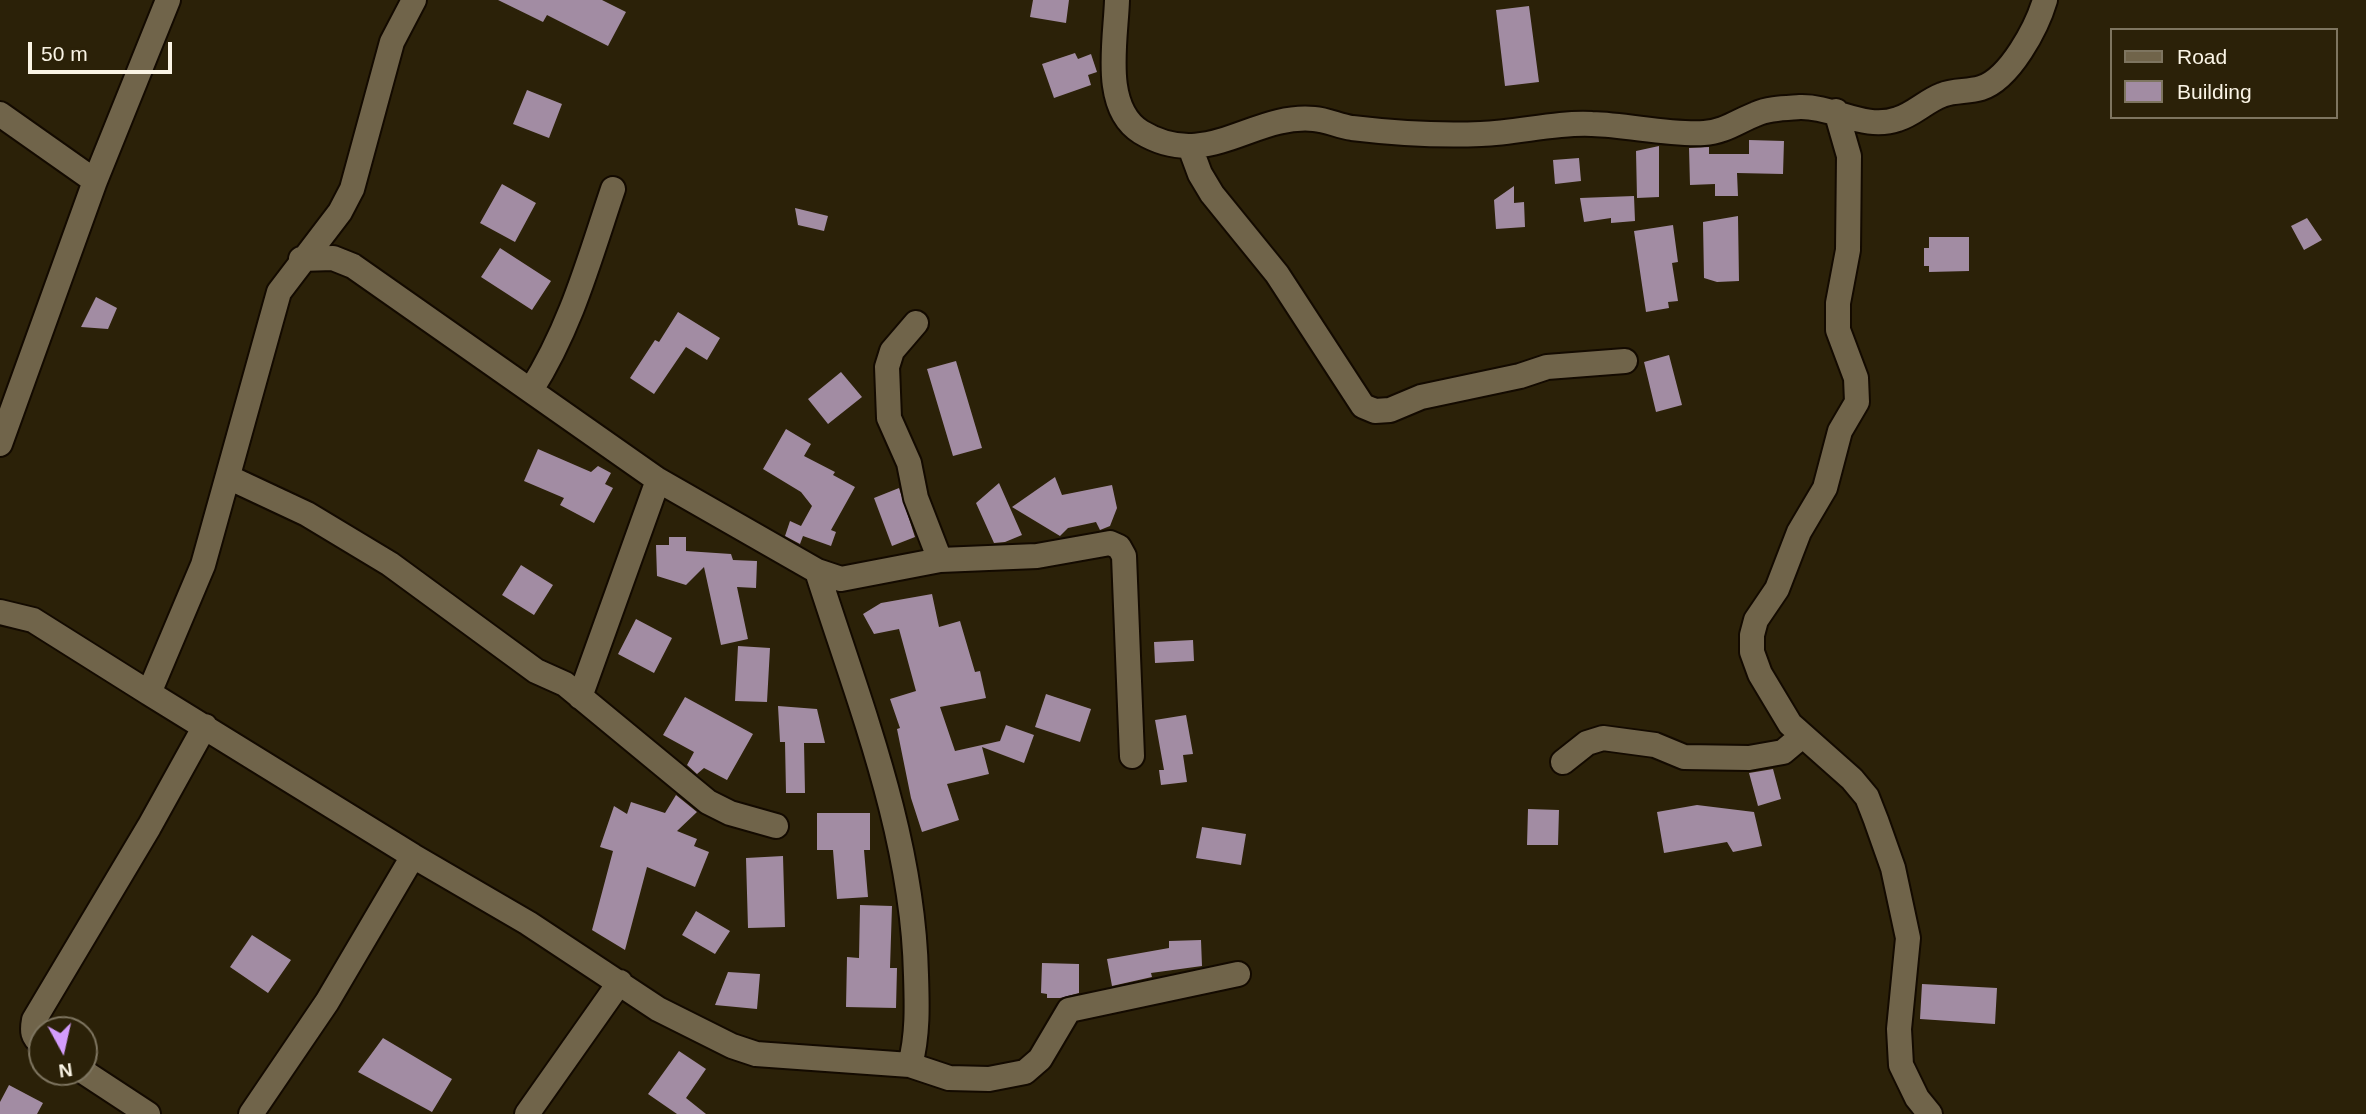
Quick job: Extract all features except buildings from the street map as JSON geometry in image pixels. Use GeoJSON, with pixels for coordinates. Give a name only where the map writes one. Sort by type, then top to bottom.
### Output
{"type":"FeatureCollection","features":[{"type":"Feature","properties":{"kind":"street"},"geometry":{"type":"LineString","coordinates":[[0,444],[95,181],[168,0]]}},
{"type":"Feature","properties":{"kind":"street"},"geometry":{"type":"LineString","coordinates":[[149,693],[203,565],[279,292],[301,259],[330,225],[352,189],[392,42],[414,0]]}},
{"type":"Feature","properties":{"kind":"street"},"geometry":{"type":"LineString","coordinates":[[1117,0],[1115,70],[1120,105],[1127,119],[1140,131],[1190,147],[1228,141],[1267,125],[1295,119],[1408,133],[1482,134],[1590,123],[1702,133],[1718,132],[1758,113],[1803,107],[1836,111],[1867,123],[1886,122],[1899,119],[1944,94],[1991,83],[2017,56],[2039,22],[2045,0]]}},
{"type":"Feature","properties":{"kind":"street"},"geometry":{"type":"LineString","coordinates":[[1836,111],[1849,156],[1848,250],[1838,303],[1838,330],[1856,378],[1857,402],[1840,431],[1825,488],[1800,532],[1777,589],[1756,620],[1752,635],[1752,652],[1760,674],[1790,724],[1852,779],[1867,797],[1893,868],[1909,938],[1898,1047],[1901,1065],[1917,1098],[1930,1114]]}},
{"type":"Feature","properties":{"kind":"street"},"geometry":{"type":"LineString","coordinates":[[0,114],[95,181]]}},
{"type":"Feature","properties":{"kind":"street"},"geometry":{"type":"LineString","coordinates":[[1190,147],[1200,174],[1212,194],[1278,274],[1347,384],[1363,405],[1375,411],[1390,410],[1433,394],[1520,376],[1547,367],[1625,361]]}},
{"type":"Feature","properties":{"kind":"street"},"geometry":{"type":"LineString","coordinates":[[531,390],[560,342],[569,320],[612,190]]}},
{"type":"Feature","properties":{"kind":"street"},"geometry":{"type":"LineString","coordinates":[[330,225],[332,243],[353,266],[658,480],[817,571],[841,579],[940,560],[1037,556],[1093,544],[1110,543],[1119,547],[1124,555],[1132,756]]}},
{"type":"Feature","properties":{"kind":"street"},"geometry":{"type":"LineString","coordinates":[[301,259],[332,258],[353,266]]}},
{"type":"Feature","properties":{"kind":"street"},"geometry":{"type":"LineString","coordinates":[[916,323],[892,351],[887,367],[889,418],[909,463],[916,498],[940,560]]}},
{"type":"Feature","properties":{"kind":"street"},"geometry":{"type":"LineString","coordinates":[[228,477],[307,514],[390,564],[536,671],[565,684],[708,802],[730,813],[776,826]]}},
{"type":"Feature","properties":{"kind":"street"},"geometry":{"type":"LineString","coordinates":[[580,697],[658,480]]}},
{"type":"Feature","properties":{"kind":"street"},"geometry":{"type":"LineString","coordinates":[[817,571],[892,807],[913,903],[917,1012],[915,1045],[910,1065]]}},
{"type":"Feature","properties":{"kind":"street"},"geometry":{"type":"LineString","coordinates":[[0,612],[33,621],[413,856],[528,923],[679,1021],[756,1054],[910,1065],[949,1078],[1014,1075],[1025,1072],[1040,1059],[1069,1010],[1238,974]]}},
{"type":"Feature","properties":{"kind":"street"},"geometry":{"type":"LineString","coordinates":[[36,1016],[205,726]]}},
{"type":"Feature","properties":{"kind":"street"},"geometry":{"type":"LineString","coordinates":[[1563,762],[1587,744],[1603,738],[1656,744],[1684,757],[1749,758],[1783,752],[1802,736]]}},
{"type":"Feature","properties":{"kind":"street"},"geometry":{"type":"LineString","coordinates":[[251,1114],[327,1002],[413,856]]}},
{"type":"Feature","properties":{"kind":"street"},"geometry":{"type":"LineString","coordinates":[[527,1114],[620,982]]}},
{"type":"Feature","properties":{"kind":"street"},"geometry":{"type":"LineString","coordinates":[[98,1081],[148,1114]]}}]}
